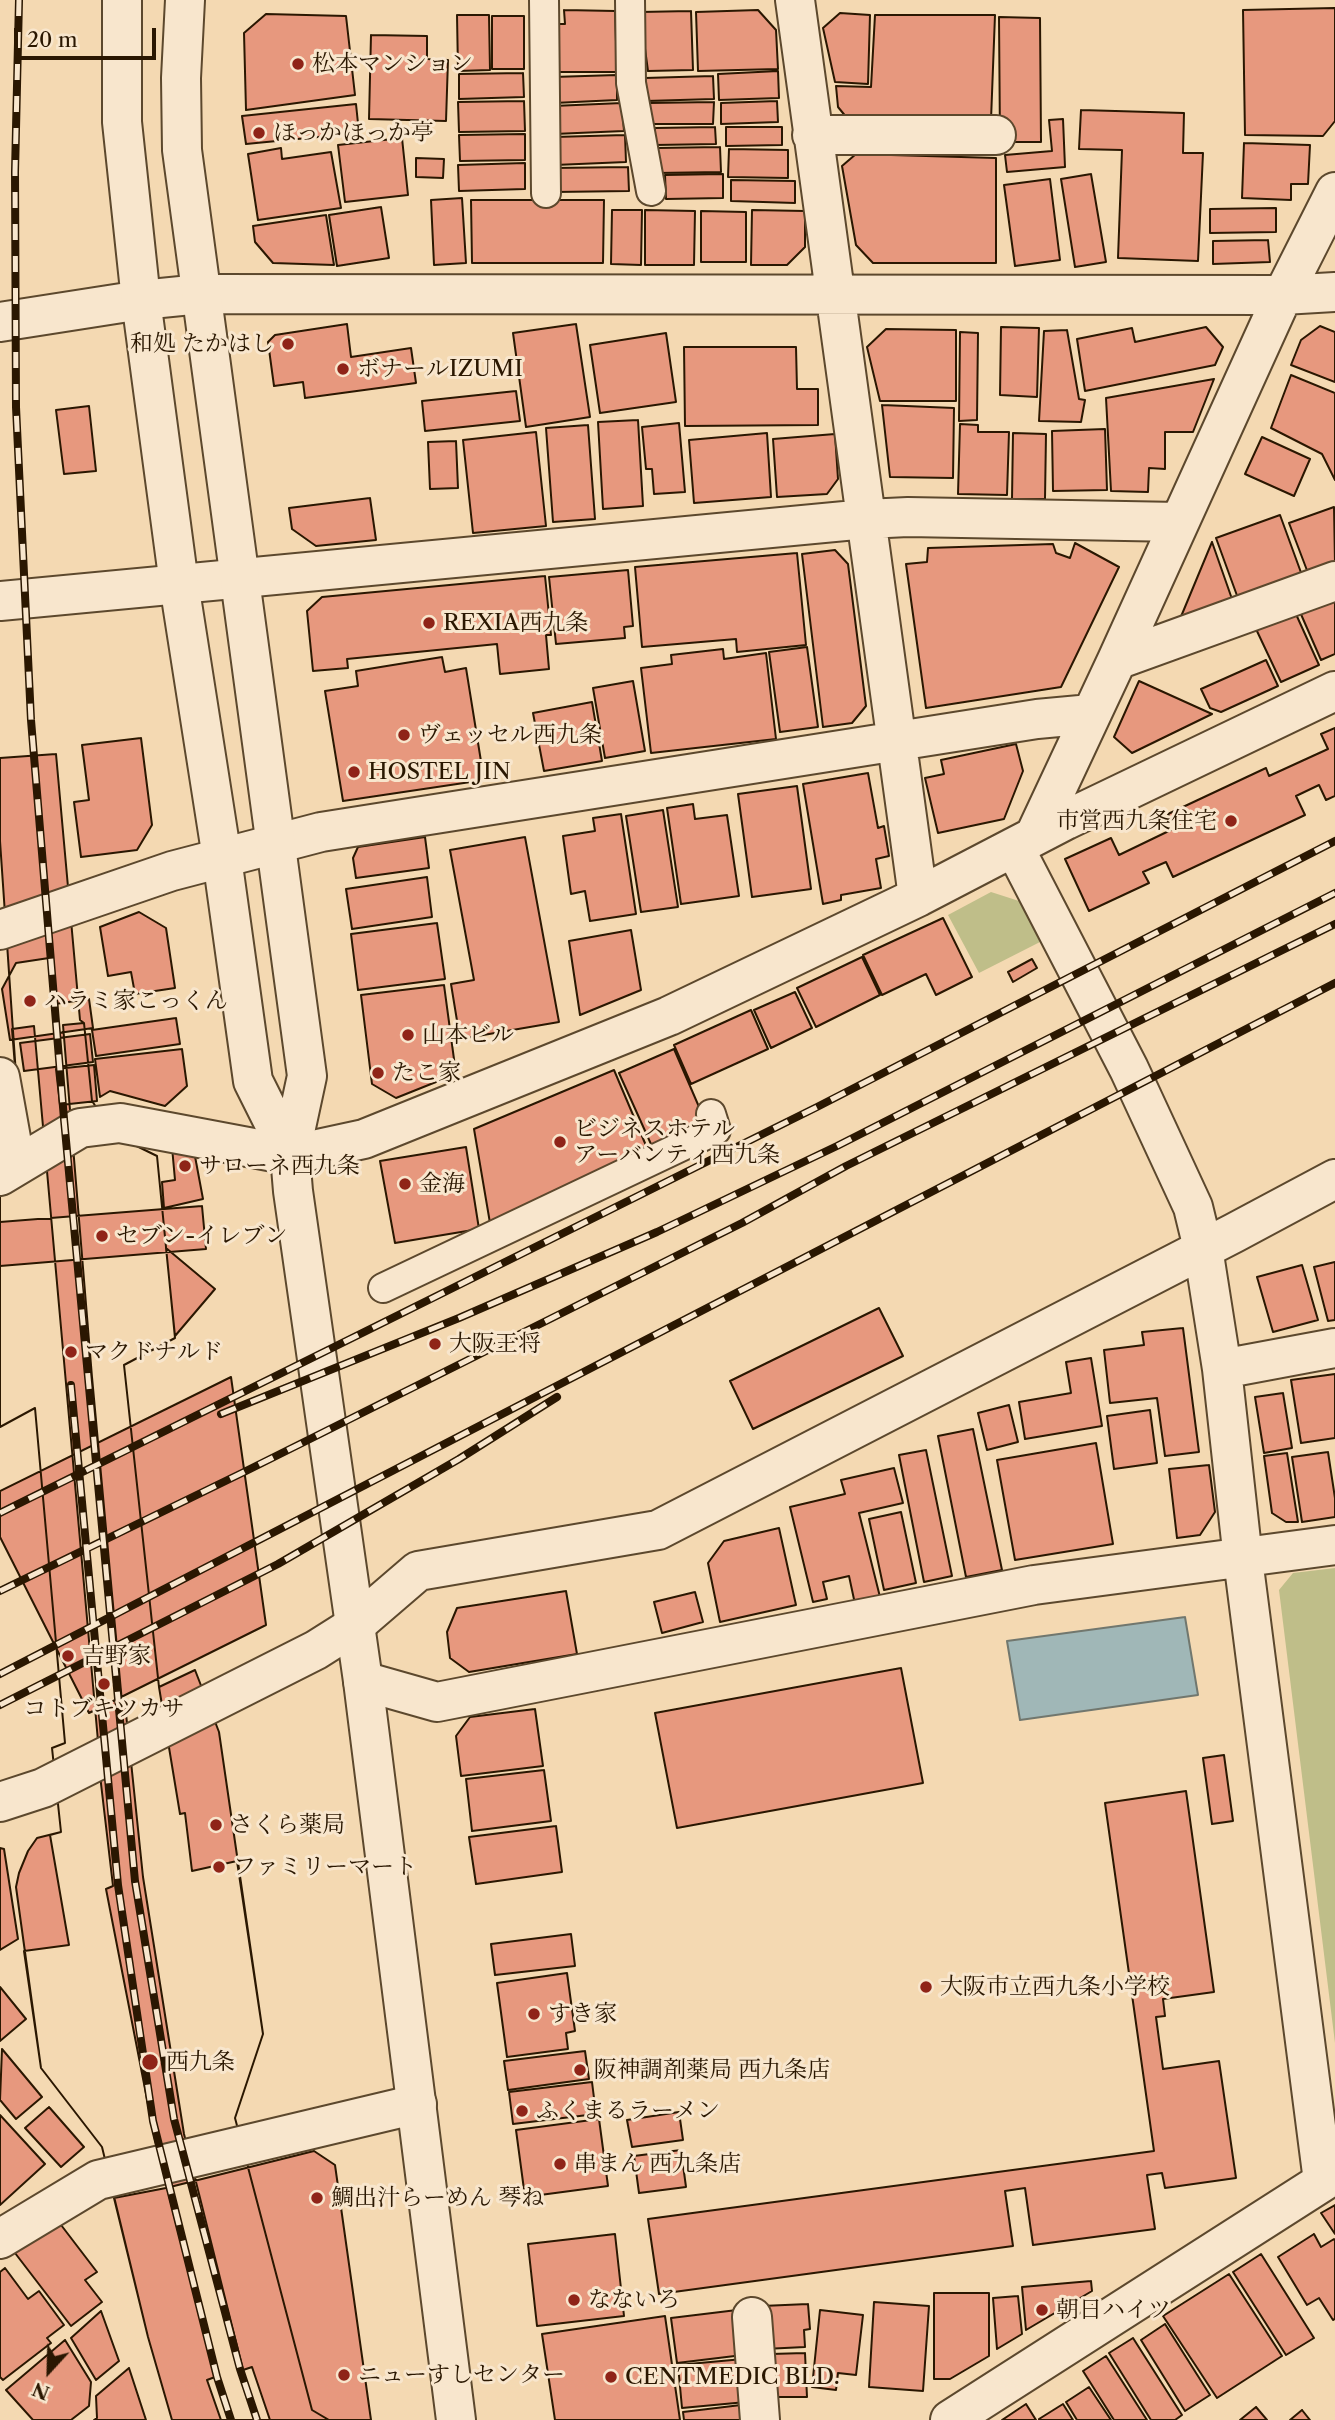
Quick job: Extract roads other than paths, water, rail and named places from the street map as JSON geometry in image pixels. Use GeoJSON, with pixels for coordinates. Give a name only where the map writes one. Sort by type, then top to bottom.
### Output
{"type":"FeatureCollection","features":[{"type":"Feature","properties":{"kind":"street"},"geometry":{"type":"LineString","coordinates":[[122,0],[122,122],[141,300],[179,584],[253,1080],[290,1155]]}},
{"type":"Feature","properties":{"kind":"street"},"geometry":{"type":"LineString","coordinates":[[185,0],[181,78],[182,150],[307,1076],[290,1155],[298,1228],[363,1681],[456,2420]]}},
{"type":"Feature","properties":{"kind":"street"},"geometry":{"type":"LineString","coordinates":[[794,0],[918,897]]}},
{"type":"Feature","properties":{"kind":"street"},"geometry":{"type":"LineString","coordinates":[[812,135],[996,135]]}},
{"type":"Feature","properties":{"kind":"street"},"geometry":{"type":"LineString","coordinates":[[1024,841],[1091,715],[1283,295],[1335,192]]}},
{"type":"Feature","properties":{"kind":"street"},"geometry":{"type":"LineString","coordinates":[[0,323],[141,300],[201,294],[1283,295],[1335,292]]}},
{"type":"Feature","properties":{"kind":"street"},"geometry":{"type":"LineString","coordinates":[[0,601],[866,519],[908,517],[1179,522]]}},
{"type":"Feature","properties":{"kind":"street"},"geometry":{"type":"LineString","coordinates":[[1117,660],[1335,581]]}},
{"type":"Feature","properties":{"kind":"street"},"geometry":{"type":"LineString","coordinates":[[0,1077],[8,1171],[80,1128],[120,1122],[290,1155],[364,1139],[669,1016],[918,897],[1024,841],[1335,691]]}},
{"type":"Feature","properties":{"kind":"street"},"geometry":{"type":"LineString","coordinates":[[0,930],[172,871],[335,830],[1037,719],[1091,715]]}},
{"type":"Feature","properties":{"kind":"street"},"geometry":{"type":"LineString","coordinates":[[950,2420],[1329,2177],[1243,1559],[1222,1369],[1203,1248],[1193,1207],[1024,841]]}},
{"type":"Feature","properties":{"kind":"street"},"geometry":{"type":"LineString","coordinates":[[0,1802],[55,1782],[282,1668],[354,1626],[418,1571],[658,1530],[1335,1179]]}},
{"type":"Feature","properties":{"kind":"street"},"geometry":{"type":"LineString","coordinates":[[1222,1369],[1335,1348]]}},
{"type":"Feature","properties":{"kind":"street"},"geometry":{"type":"LineString","coordinates":[[363,1681],[437,1702],[1034,1585],[1335,1545]]}},
{"type":"Feature","properties":{"kind":"street"},"geometry":{"type":"LineString","coordinates":[[0,2239],[98,2180],[417,2104]]}},
{"type":"Feature","properties":{"kind":"street"},"geometry":{"type":"LineString","coordinates":[[752,2317],[760,2420]]}},
{"type":"Feature","properties":{"kind":"lane"},"geometry":{"type":"LineString","coordinates":[[544,0],[546,192]]}},
{"type":"Feature","properties":{"kind":"lane"},"geometry":{"type":"LineString","coordinates":[[629,0],[631,83],[651,191]]}},
{"type":"Feature","properties":{"kind":"lane"},"geometry":{"type":"LineString","coordinates":[[383,1288],[716,1130],[712,1114]]}},
{"type":"Feature","properties":{"kind":"water"},"geometry":{"type":"Polygon","coordinates":[[[1185,1617],[1198,1695],[1020,1720],[1007,1641],[1185,1617]]]}},
{"type":"Feature","properties":{"kind":"railway"},"geometry":{"type":"LineString","coordinates":[[19,0],[15,172],[16,407],[31,720],[64,1119],[135,1881],[174,2119],[240,2369],[257,2420]]}},
{"type":"Feature","properties":{"kind":"railway"},"geometry":{"type":"LineString","coordinates":[[0,1513],[817,1107],[1335,841]]}},
{"type":"Feature","properties":{"kind":"railway"},"geometry":{"type":"LineString","coordinates":[[221,1414],[459,1318],[657,1232],[837,1146],[1335,893]]}},
{"type":"Feature","properties":{"kind":"railway"},"geometry":{"type":"LineString","coordinates":[[0,1591],[246,1471],[742,1223],[846,1166],[1335,924]]}},
{"type":"Feature","properties":{"kind":"railway"},"geometry":{"type":"LineString","coordinates":[[0,1674],[1335,983]]}},
{"type":"Feature","properties":{"kind":"railway"},"geometry":{"type":"LineString","coordinates":[[71,1385],[118,1885],[153,2121],[217,2377],[231,2420]]}},
{"type":"Feature","properties":{"kind":"railway"},"geometry":{"type":"LineString","coordinates":[[0,1705],[278,1564],[459,1459],[557,1397]]}},
{"type":"Feature","properties":{"kind":"place","name":"松本マンション"},"geometry":{"type":"Point","coordinates":[298,64]}},
{"type":"Feature","properties":{"kind":"place","name":"ほっかほっか亭"},"geometry":{"type":"Point","coordinates":[259,133]}},
{"type":"Feature","properties":{"kind":"place","name":"和処 たかはし"},"geometry":{"type":"Point","coordinates":[288,344]}},
{"type":"Feature","properties":{"kind":"place","name":"ボナールIZUMI"},"geometry":{"type":"Point","coordinates":[343,369]}},
{"type":"Feature","properties":{"kind":"place","name":"REXIA西九条"},"geometry":{"type":"Point","coordinates":[429,623]}},
{"type":"Feature","properties":{"kind":"place","name":"ヴェッセル西九条"},"geometry":{"type":"Point","coordinates":[404,735]}},
{"type":"Feature","properties":{"kind":"place","name":"HOSTEL JIN"},"geometry":{"type":"Point","coordinates":[354,772]}},
{"type":"Feature","properties":{"kind":"place","name":"市営西九条住宅"},"geometry":{"type":"Point","coordinates":[1231,821]}},
{"type":"Feature","properties":{"kind":"place","name":"ハラミ家こっくん"},"geometry":{"type":"Point","coordinates":[30,1001]}},
{"type":"Feature","properties":{"kind":"place","name":"山本ビル"},"geometry":{"type":"Point","coordinates":[408,1035]}},
{"type":"Feature","properties":{"kind":"place","name":"たこ家"},"geometry":{"type":"Point","coordinates":[378,1073]}},
{"type":"Feature","properties":{"kind":"place","name":"ビジネスホテル アーバンティ西九条"},"geometry":{"type":"Point","coordinates":[560,1142]}},
{"type":"Feature","properties":{"kind":"place","name":"サローネ西九条"},"geometry":{"type":"Point","coordinates":[185,1166]}},
{"type":"Feature","properties":{"kind":"place","name":"金海"},"geometry":{"type":"Point","coordinates":[405,1184]}},
{"type":"Feature","properties":{"kind":"place","name":"セブン-イレブン"},"geometry":{"type":"Point","coordinates":[102,1236]}},
{"type":"Feature","properties":{"kind":"place","name":"大阪王将"},"geometry":{"type":"Point","coordinates":[435,1344]}},
{"type":"Feature","properties":{"kind":"place","name":"マクドナルド"},"geometry":{"type":"Point","coordinates":[71,1352]}},
{"type":"Feature","properties":{"kind":"place","name":"吉野家"},"geometry":{"type":"Point","coordinates":[68,1656]}},
{"type":"Feature","properties":{"kind":"place","name":"コトブキツカサ"},"geometry":{"type":"Point","coordinates":[104,1684]}},
{"type":"Feature","properties":{"kind":"place","name":"さくら薬局"},"geometry":{"type":"Point","coordinates":[216,1825]}},
{"type":"Feature","properties":{"kind":"place","name":"ファミリーマート"},"geometry":{"type":"Point","coordinates":[219,1867]}},
{"type":"Feature","properties":{"kind":"place","name":"大阪市立西九条小学校"},"geometry":{"type":"Point","coordinates":[926,1987]}},
{"type":"Feature","properties":{"kind":"place","name":"すき家"},"geometry":{"type":"Point","coordinates":[534,2014]}},
{"type":"Feature","properties":{"kind":"place","name":"西九条"},"geometry":{"type":"Point","coordinates":[150,2062]}},
{"type":"Feature","properties":{"kind":"place","name":"阪神調剤薬局 西九条店"},"geometry":{"type":"Point","coordinates":[580,2070]}},
{"type":"Feature","properties":{"kind":"place","name":"ふくまるラーメン"},"geometry":{"type":"Point","coordinates":[522,2111]}},
{"type":"Feature","properties":{"kind":"place","name":"串まん 西九条店"},"geometry":{"type":"Point","coordinates":[560,2164]}},
{"type":"Feature","properties":{"kind":"place","name":"鯛出汁らーめん 琴ね"},"geometry":{"type":"Point","coordinates":[317,2198]}},
{"type":"Feature","properties":{"kind":"place","name":"なないろ"},"geometry":{"type":"Point","coordinates":[574,2300]}},
{"type":"Feature","properties":{"kind":"place","name":"朝日ハイツ"},"geometry":{"type":"Point","coordinates":[1042,2310]}},
{"type":"Feature","properties":{"kind":"place","name":"ニューすしセンター"},"geometry":{"type":"Point","coordinates":[344,2375]}},
{"type":"Feature","properties":{"kind":"place","name":"CENTMEDIC BLD."},"geometry":{"type":"Point","coordinates":[611,2377]}}]}
